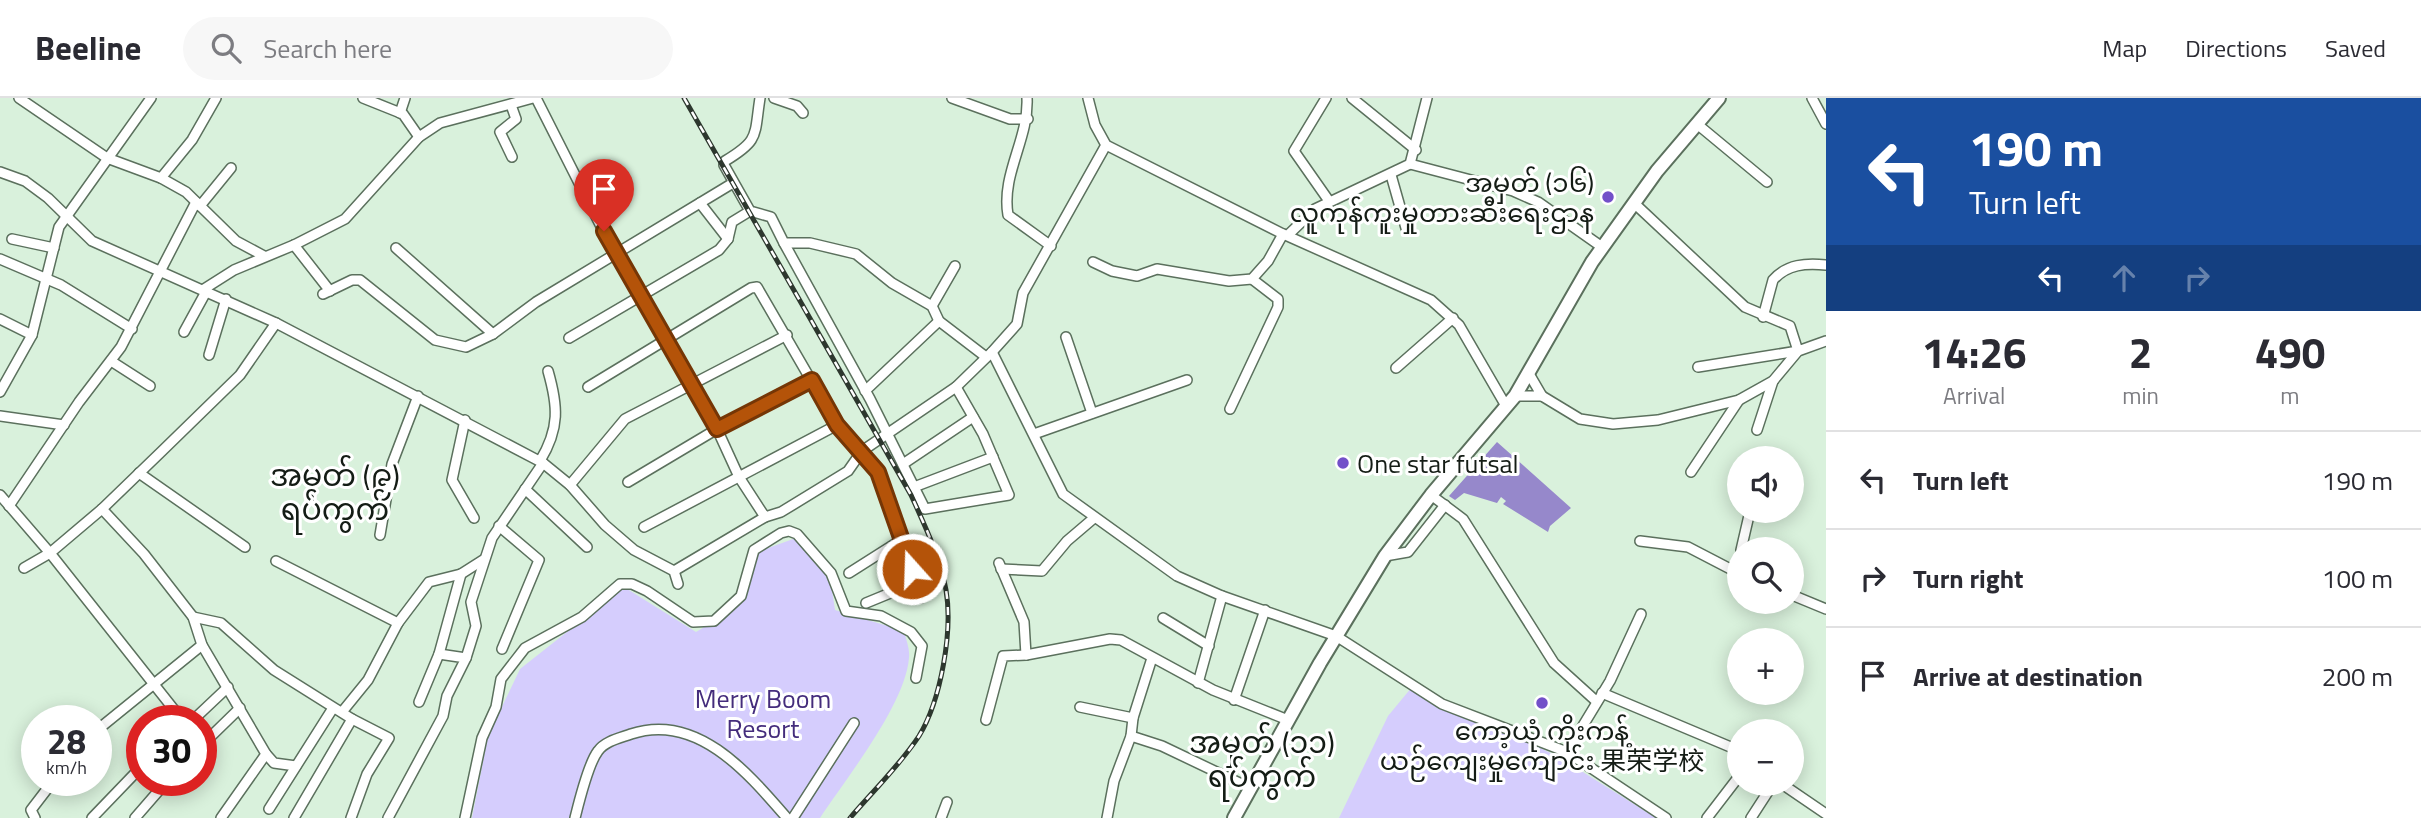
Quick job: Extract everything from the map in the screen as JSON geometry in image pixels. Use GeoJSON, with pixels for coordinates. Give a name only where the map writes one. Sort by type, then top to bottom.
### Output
{"type":"FeatureCollection","features":[{"type":"Feature","properties":{"kind":"main road"},"geometry":{"type":"LineString","coordinates":[[1234,818],[1336,636],[1385,556],[1431,495],[1511,401],[1602,247],[1719,98]]}},
{"type":"Feature","properties":{"kind":"street"},"geometry":{"type":"LineString","coordinates":[[19,98],[107,158],[161,178],[198,204],[236,241],[264,256]]}},
{"type":"Feature","properties":{"kind":"street"},"geometry":{"type":"LineString","coordinates":[[0,392],[32,335],[48,279],[56,233],[65,216],[151,98]]}},
{"type":"Feature","properties":{"kind":"street"},"geometry":{"type":"LineString","coordinates":[[161,178],[192,140],[216,98]]}},
{"type":"Feature","properties":{"kind":"street"},"geometry":{"type":"LineString","coordinates":[[363,98],[400,113],[419,136]]}},
{"type":"Feature","properties":{"kind":"street"},"geometry":{"type":"LineString","coordinates":[[400,113],[405,98]]}},
{"type":"Feature","properties":{"kind":"street"},"geometry":{"type":"LineString","coordinates":[[184,332],[205,289],[264,256],[295,245],[345,219],[419,136],[440,123],[534,98],[615,254],[642,295],[717,429],[739,477],[765,517]]}},
{"type":"Feature","properties":{"kind":"street"},"geometry":{"type":"LineString","coordinates":[[750,211],[724,165],[725,161],[749,146],[754,139],[760,98]]}},
{"type":"Feature","properties":{"kind":"street"},"geometry":{"type":"LineString","coordinates":[[774,98],[797,106],[803,113]]}},
{"type":"Feature","properties":{"kind":"street"},"geometry":{"type":"LineString","coordinates":[[953,98],[1010,119],[1028,119]]}},
{"type":"Feature","properties":{"kind":"street"},"geometry":{"type":"LineString","coordinates":[[1027,98],[1028,119],[1005,198],[1008,215],[1051,246]]}},
{"type":"Feature","properties":{"kind":"street"},"geometry":{"type":"LineString","coordinates":[[1088,98],[1095,125],[1106,145],[1285,235],[1431,300],[1453,318],[1511,401],[1542,396]]}},
{"type":"Feature","properties":{"kind":"street"},"geometry":{"type":"LineString","coordinates":[[1326,98],[1294,151],[1329,201]]}},
{"type":"Feature","properties":{"kind":"street"},"geometry":{"type":"LineString","coordinates":[[1352,98],[1416,150]]}},
{"type":"Feature","properties":{"kind":"street"},"geometry":{"type":"LineString","coordinates":[[1093,262],[1112,271],[1138,276],[1157,269],[1229,281],[1252,279],[1285,235],[1315,209],[1410,164],[1416,150],[1427,98]]}},
{"type":"Feature","properties":{"kind":"street"},"geometry":{"type":"LineString","coordinates":[[1812,98],[1826,124]]}},
{"type":"Feature","properties":{"kind":"street"},"geometry":{"type":"LineString","coordinates":[[511,105],[516,119],[500,132],[512,157]]}},
{"type":"Feature","properties":{"kind":"street"},"geometry":{"type":"LineString","coordinates":[[1697,124],[1767,182]]}},
{"type":"Feature","properties":{"kind":"street"},"geometry":{"type":"LineString","coordinates":[[674,571],[765,517],[781,512],[848,471],[862,451],[956,387],[1017,324],[1023,293],[1106,145]]}},
{"type":"Feature","properties":{"kind":"street"},"geometry":{"type":"LineString","coordinates":[[1410,164],[1513,191],[1538,202],[1602,247]]}},
{"type":"Feature","properties":{"kind":"street"},"geometry":{"type":"LineString","coordinates":[[9,506],[132,329],[159,271],[198,204],[231,168]]}},
{"type":"Feature","properties":{"kind":"street"},"geometry":{"type":"LineString","coordinates":[[0,172],[25,181],[92,241],[205,289],[276,323],[541,462],[570,485],[605,525],[634,550],[674,571],[678,584]]}},
{"type":"Feature","properties":{"kind":"street"},"geometry":{"type":"LineString","coordinates":[[1391,175],[1405,228]]}},
{"type":"Feature","properties":{"kind":"street"},"geometry":{"type":"LineString","coordinates":[[295,245],[327,292],[352,279],[360,280],[435,340],[466,347],[493,334],[536,302],[733,183]]}},
{"type":"Feature","properties":{"kind":"street"},"geometry":{"type":"LineString","coordinates":[[701,202],[728,239]]}},
{"type":"Feature","properties":{"kind":"street"},"geometry":{"type":"LineString","coordinates":[[1634,203],[1745,307],[1763,317],[1790,326],[1798,351]]}},
{"type":"Feature","properties":{"kind":"street"},"geometry":{"type":"LineString","coordinates":[[569,338],[719,250],[728,239],[732,222],[750,211],[771,216],[888,434],[925,509],[1009,495],[973,416],[956,387]]}},
{"type":"Feature","properties":{"kind":"street"},"geometry":{"type":"LineString","coordinates":[[12,239],[54,248]]}},
{"type":"Feature","properties":{"kind":"street"},"geometry":{"type":"LineString","coordinates":[[784,243],[810,243],[856,254],[892,283],[932,306],[939,321],[989,354],[1034,434],[1063,494],[1177,576],[1222,596],[1336,636],[1442,704],[1567,752],[1666,818]]}},
{"type":"Feature","properties":{"kind":"street"},"geometry":{"type":"LineString","coordinates":[[396,248],[493,334]]}},
{"type":"Feature","properties":{"kind":"street"},"geometry":{"type":"LineString","coordinates":[[0,259],[48,279],[132,329]]}},
{"type":"Feature","properties":{"kind":"street"},"geometry":{"type":"LineString","coordinates":[[1763,317],[1773,280],[1777,275],[1800,265],[1826,265]]}},
{"type":"Feature","properties":{"kind":"street"},"geometry":{"type":"LineString","coordinates":[[932,306],[955,266]]}},
{"type":"Feature","properties":{"kind":"street"},"geometry":{"type":"LineString","coordinates":[[1230,409],[1279,302],[1252,279]]}},
{"type":"Feature","properties":{"kind":"street"},"geometry":{"type":"LineString","coordinates":[[589,387],[667,342],[751,288],[757,287],[837,425],[878,472],[921,597]]}},
{"type":"Feature","properties":{"kind":"street"},"geometry":{"type":"LineString","coordinates":[[209,355],[226,299]]}},
{"type":"Feature","properties":{"kind":"street"},"geometry":{"type":"LineString","coordinates":[[1396,368],[1453,318]]}},
{"type":"Feature","properties":{"kind":"street"},"geometry":{"type":"LineString","coordinates":[[0,319],[32,335]]}},
{"type":"Feature","properties":{"kind":"street"},"geometry":{"type":"LineString","coordinates":[[865,391],[939,321]]}},
{"type":"Feature","properties":{"kind":"street"},"geometry":{"type":"LineString","coordinates":[[24,568],[50,552],[102,509],[240,375],[276,323]]}},
{"type":"Feature","properties":{"kind":"street"},"geometry":{"type":"LineString","coordinates":[[570,485],[625,419],[693,387],[786,335]]}},
{"type":"Feature","properties":{"kind":"street"},"geometry":{"type":"LineString","coordinates":[[1066,337],[1092,413]]}},
{"type":"Feature","properties":{"kind":"street"},"geometry":{"type":"LineString","coordinates":[[1698,367],[1798,351],[1826,341]]}},
{"type":"Feature","properties":{"kind":"street"},"geometry":{"type":"LineString","coordinates":[[1528,372],[1542,396],[1580,419],[1613,424],[1658,420],[1739,400],[1773,381],[1798,351]]}},
{"type":"Feature","properties":{"kind":"street"},"geometry":{"type":"LineString","coordinates":[[111,361],[150,386]]}},
{"type":"Feature","properties":{"kind":"street"},"geometry":{"type":"LineString","coordinates":[[388,818],[443,716],[447,696],[466,658],[476,626],[471,602],[483,560],[499,526],[525,489],[548,448],[557,416],[557,404],[548,371]]}},
{"type":"Feature","properties":{"kind":"street"},"geometry":{"type":"LineString","coordinates":[[628,482],[717,429],[812,380]]}},
{"type":"Feature","properties":{"kind":"street"},"geometry":{"type":"LineString","coordinates":[[1034,434],[1187,380]]}},
{"type":"Feature","properties":{"kind":"street"},"geometry":{"type":"LineString","coordinates":[[1757,430],[1773,381]]}},
{"type":"Feature","properties":{"kind":"street"},"geometry":{"type":"LineString","coordinates":[[380,536],[392,464],[418,396]]}},
{"type":"Feature","properties":{"kind":"street"},"geometry":{"type":"LineString","coordinates":[[1691,472],[1739,400]]}},
{"type":"Feature","properties":{"kind":"street"},"geometry":{"type":"LineString","coordinates":[[0,416],[64,425]]}},
{"type":"Feature","properties":{"kind":"street"},"geometry":{"type":"LineString","coordinates":[[903,464],[973,416]]}},
{"type":"Feature","properties":{"kind":"street"},"geometry":{"type":"LineString","coordinates":[[465,420],[452,480],[474,518]]}},
{"type":"Feature","properties":{"kind":"street"},"geometry":{"type":"LineString","coordinates":[[644,527],[837,425]]}},
{"type":"Feature","properties":{"kind":"street"},"geometry":{"type":"LineString","coordinates":[[914,487],[993,457]]}},
{"type":"Feature","properties":{"kind":"street"},"geometry":{"type":"LineString","coordinates":[[139,472],[245,547]]}},
{"type":"Feature","properties":{"kind":"street"},"geometry":{"type":"LineString","coordinates":[[525,489],[587,547]]}},
{"type":"Feature","properties":{"kind":"street"},"geometry":{"type":"LineString","coordinates":[[0,495],[50,552],[171,705]]}},
{"type":"Feature","properties":{"kind":"street"},"geometry":{"type":"LineString","coordinates":[[1431,495],[1463,519],[1554,663],[1599,697],[1727,746]]}},
{"type":"Feature","properties":{"kind":"street"},"geometry":{"type":"LineString","coordinates":[[1385,556],[1408,552],[1445,505]]}},
{"type":"Feature","properties":{"kind":"street"},"geometry":{"type":"LineString","coordinates":[[102,509],[144,554],[193,617],[202,645],[266,754],[274,763],[296,766]]}},
{"type":"Feature","properties":{"kind":"street"},"geometry":{"type":"LineString","coordinates":[[1026,655],[1024,622],[1000,566],[1042,571],[1067,541],[1094,518]]}},
{"type":"Feature","properties":{"kind":"street"},"geometry":{"type":"LineString","coordinates":[[499,526],[539,560],[502,649]]}},
{"type":"Feature","properties":{"kind":"street"},"geometry":{"type":"LineString","coordinates":[[465,818],[482,738],[496,707],[502,679],[525,648],[582,617],[620,584],[632,584],[648,591],[693,622],[714,621],[741,596],[754,550],[781,533],[789,531],[797,534],[831,573],[846,611],[881,616],[917,638],[922,646],[922,657],[916,678]]}},
{"type":"Feature","properties":{"kind":"street"},"geometry":{"type":"LineString","coordinates":[[849,573],[901,540]]}},
{"type":"Feature","properties":{"kind":"street"},"geometry":{"type":"LineString","coordinates":[[1640,541],[1688,547],[1727,567]]}},
{"type":"Feature","properties":{"kind":"street"},"geometry":{"type":"LineString","coordinates":[[269,809],[337,710],[368,680],[398,623],[429,582],[461,574],[483,560]]}},
{"type":"Feature","properties":{"kind":"street"},"geometry":{"type":"LineString","coordinates":[[276,561],[398,623]]}},
{"type":"Feature","properties":{"kind":"street"},"geometry":{"type":"LineString","coordinates":[[419,702],[439,654],[461,574]]}},
{"type":"Feature","properties":{"kind":"street"},"geometry":{"type":"LineString","coordinates":[[866,603],[917,582]]}},
{"type":"Feature","properties":{"kind":"street"},"geometry":{"type":"LineString","coordinates":[[1198,683],[1222,596]]}},
{"type":"Feature","properties":{"kind":"street"},"geometry":{"type":"LineString","coordinates":[[1804,600],[1826,609]]}},
{"type":"Feature","properties":{"kind":"street"},"geometry":{"type":"LineString","coordinates":[[1234,700],[1265,610]]}},
{"type":"Feature","properties":{"kind":"street"},"geometry":{"type":"LineString","coordinates":[[1567,752],[1599,697],[1641,614]]}},
{"type":"Feature","properties":{"kind":"street"},"geometry":{"type":"LineString","coordinates":[[193,617],[221,624],[274,670],[352,719],[389,738],[367,774],[351,818]]}},
{"type":"Feature","properties":{"kind":"street"},"geometry":{"type":"LineString","coordinates":[[1163,618],[1209,646]]}},
{"type":"Feature","properties":{"kind":"street"},"geometry":{"type":"LineString","coordinates":[[986,720],[1003,656],[1026,655],[1110,639],[1121,640],[1234,700],[1288,720]]}},
{"type":"Feature","properties":{"kind":"street"},"geometry":{"type":"LineString","coordinates":[[112,717],[202,645]]}},
{"type":"Feature","properties":{"kind":"street"},"geometry":{"type":"LineString","coordinates":[[439,654],[466,658]]}},
{"type":"Feature","properties":{"kind":"street"},"geometry":{"type":"LineString","coordinates":[[1107,818],[1114,781],[1131,736],[1133,718],[1153,658]]}},
{"type":"Feature","properties":{"kind":"street"},"geometry":{"type":"LineString","coordinates":[[209,705],[228,687]]}},
{"type":"Feature","properties":{"kind":"street"},"geometry":{"type":"LineString","coordinates":[[1080,707],[1133,718]]}},
{"type":"Feature","properties":{"kind":"street"},"geometry":{"type":"LineString","coordinates":[[217,730],[240,708]]}},
{"type":"Feature","properties":{"kind":"street"},"geometry":{"type":"LineString","coordinates":[[294,818],[352,719]]}},
{"type":"Feature","properties":{"kind":"street"},"geometry":{"type":"LineString","coordinates":[[793,818],[854,723]]}},
{"type":"Feature","properties":{"kind":"street"},"geometry":{"type":"LineString","coordinates":[[575,818],[598,751],[611,741],[648,729],[691,733],[708,743],[754,780],[787,818]]}},
{"type":"Feature","properties":{"kind":"street"},"geometry":{"type":"LineString","coordinates":[[1131,736],[1162,746],[1250,789]]}},
{"type":"Feature","properties":{"kind":"street"},"geometry":{"type":"LineString","coordinates":[[221,818],[266,754]]}},
{"type":"Feature","properties":{"kind":"street"},"geometry":{"type":"LineString","coordinates":[[92,818],[126,783]]}},
{"type":"Feature","properties":{"kind":"street"},"geometry":{"type":"LineString","coordinates":[[1707,818],[1727,789]]}},
{"type":"Feature","properties":{"kind":"street"},"geometry":{"type":"LineString","coordinates":[[35,818],[32,810],[42,796]]}},
{"type":"Feature","properties":{"kind":"street"},"geometry":{"type":"LineString","coordinates":[[135,818],[154,796]]}},
{"type":"Feature","properties":{"kind":"street"},"geometry":{"type":"LineString","coordinates":[[1751,818],[1765,796]]}},
{"type":"Feature","properties":{"kind":"street"},"geometry":{"type":"LineString","coordinates":[[1800,796],[1826,814]]}},
{"type":"Feature","properties":{"kind":"street"},"geometry":{"type":"LineString","coordinates":[[941,818],[947,802]]}},
{"type":"Feature","properties":{"kind":"green space","name":"Merry Boom Resort"},"geometry":{"type":"Polygon","coordinates":[[[796,538],[830,577],[835,610],[904,631],[909,651],[905,677],[886,718],[820,818],[472,818],[488,736],[520,669],[624,587],[696,632],[728,613],[757,552],[796,538]]]}},
{"type":"Feature","properties":{"kind":"green space"},"geometry":{"type":"Polygon","coordinates":[[[1412,687],[1559,757],[1656,818],[1339,818],[1388,716],[1412,687]]]}},
{"type":"Feature","properties":{"kind":"shaded area"},"geometry":{"type":"Polygon","coordinates":[[[1497,442],[1571,508],[1550,526],[1548,532],[1503,504],[1506,501],[1501,497],[1497,503],[1464,493],[1455,500],[1449,496],[1497,442]]]}},
{"type":"Feature","properties":{"kind":"railway"},"geometry":{"type":"LineString","coordinates":[[684,98],[911,495],[940,566],[946,590],[946,645],[939,685],[927,721],[903,757],[850,818]]}},
{"type":"Feature","properties":{"kind":"place","name":"အမှတ် (၁၆) လူကုန်ကူးမှုတားဆီးရေးဌာန"},"geometry":{"type":"Point","coordinates":[1608,197]}},
{"type":"Feature","properties":{"kind":"place","name":"One star futsal"},"geometry":{"type":"Point","coordinates":[1343,463]}},
{"type":"Feature","properties":{"kind":"place","name":"ကော့ယုံ ကိုးကန့် ယဉ်ကျေးမှုကျောင်း 果荣学校"},"geometry":{"type":"Point","coordinates":[1542,703]}},
{"type":"Feature","properties":{"kind":"district","name":"အမှတ် (၉) ရပ်ကွက်"},"geometry":{"type":"Point","coordinates":[335,492]}},
{"type":"Feature","properties":{"kind":"district","name":"အမှတ် (၁၁) ရပ်ကွက်"},"geometry":{"type":"Point","coordinates":[1262,759]}},
{"type":"Feature","properties":{"kind":"route"},"geometry":{"type":"LineString","coordinates":[[604,231],[717,429],[812,380],[837,425],[878,472],[912,569]]}}]}
